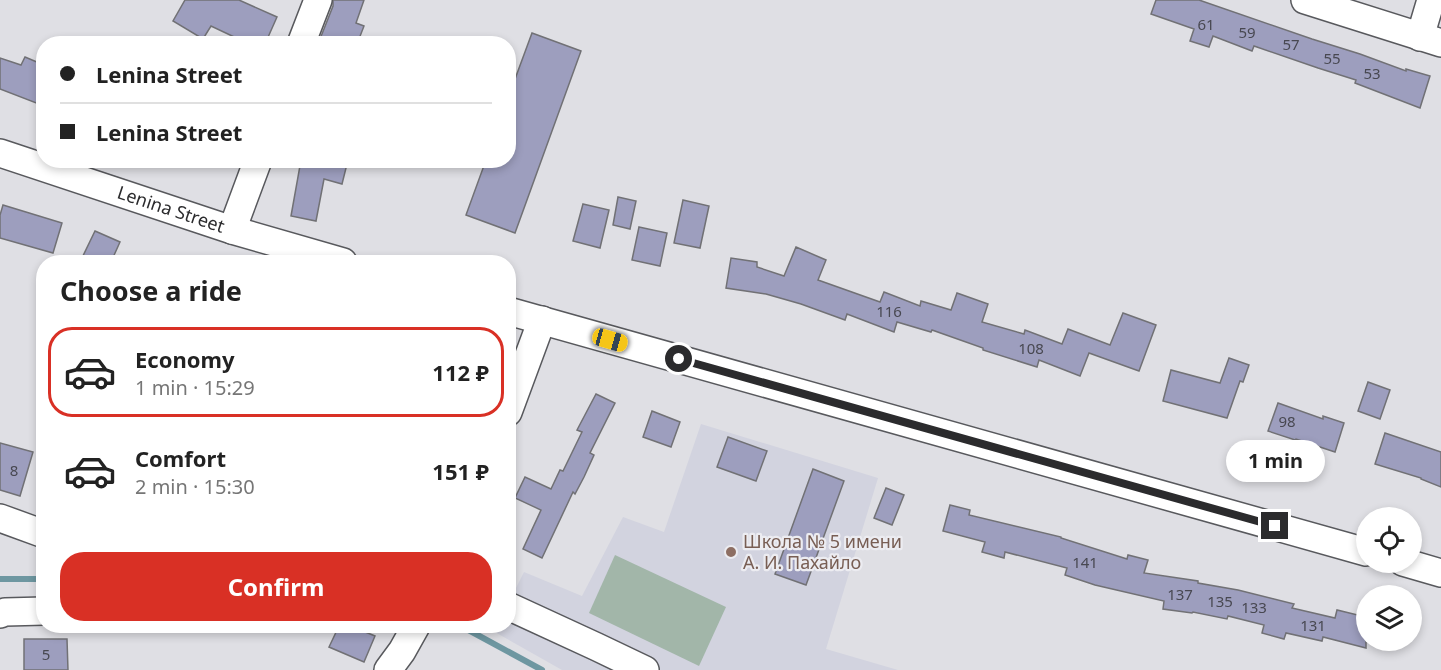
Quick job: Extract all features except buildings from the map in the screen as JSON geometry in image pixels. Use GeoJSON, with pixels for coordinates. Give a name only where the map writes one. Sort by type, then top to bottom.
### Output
{"type":"FeatureCollection","features":[{"type":"Feature","properties":{"kind":"street"},"geometry":{"type":"LineString","coordinates":[[304,36],[318,0]]}},
{"type":"Feature","properties":{"kind":"street"},"geometry":{"type":"LineString","coordinates":[[1305,0],[1431,40],[1431,0]]}},
{"type":"Feature","properties":{"kind":"street","name":"Lenina Street"},"geometry":{"type":"LineString","coordinates":[[0,153],[36,165]]}},
{"type":"Feature","properties":{"kind":"street","name":"Lenina Street"},"geometry":{"type":"LineString","coordinates":[[45,168],[232,230],[319,255]]}},
{"type":"Feature","properties":{"kind":"street"},"geometry":{"type":"LineString","coordinates":[[232,230],[255,168]]}},
{"type":"Feature","properties":{"kind":"street"},"geometry":{"type":"LineString","coordinates":[[516,313],[1356,549]]}},
{"type":"Feature","properties":{"kind":"street"},"geometry":{"type":"LineString","coordinates":[[516,390],[542,320]]}},
{"type":"Feature","properties":{"kind":"street"},"geometry":{"type":"LineString","coordinates":[[0,518],[36,531]]}},
{"type":"Feature","properties":{"kind":"street"},"geometry":{"type":"LineString","coordinates":[[1422,568],[1441,573]]}},
{"type":"Feature","properties":{"kind":"street"},"geometry":{"type":"LineString","coordinates":[[516,610],[645,670]]}},
{"type":"Feature","properties":{"kind":"street"},"geometry":{"type":"LineString","coordinates":[[0,614],[36,612]]}},
{"type":"Feature","properties":{"kind":"street"},"geometry":{"type":"LineString","coordinates":[[401,664],[413,633]]}},
{"type":"Feature","properties":{"kind":"shaded area","name":"Школа № 5 имени А. И. Пахайло"},"geometry":{"type":"Polygon","coordinates":[[[701,424],[878,478],[826,649],[898,670],[562,670],[497,633],[516,633],[516,588],[524,572],[582,596],[623,517],[664,532],[701,424]]]}},
{"type":"Feature","properties":{"kind":"green space"},"geometry":{"type":"Polygon","coordinates":[[[615,555],[726,607],[699,666],[589,613],[615,555]]]}},
{"type":"Feature","properties":{"kind":"waterway"},"geometry":{"type":"LineString","coordinates":[[0,579],[36,579]]}},
{"type":"Feature","properties":{"kind":"waterway"},"geometry":{"type":"LineString","coordinates":[[474,633],[542,670]]}},
{"type":"Feature","properties":{"kind":"place","name":"Школа № 5 имени А. И. Пахайло"},"geometry":{"type":"Point","coordinates":[731,552]}},
{"type":"Feature","properties":{"kind":"route"},"geometry":{"type":"LineString","coordinates":[[679,359],[1275,526]]}}]}
